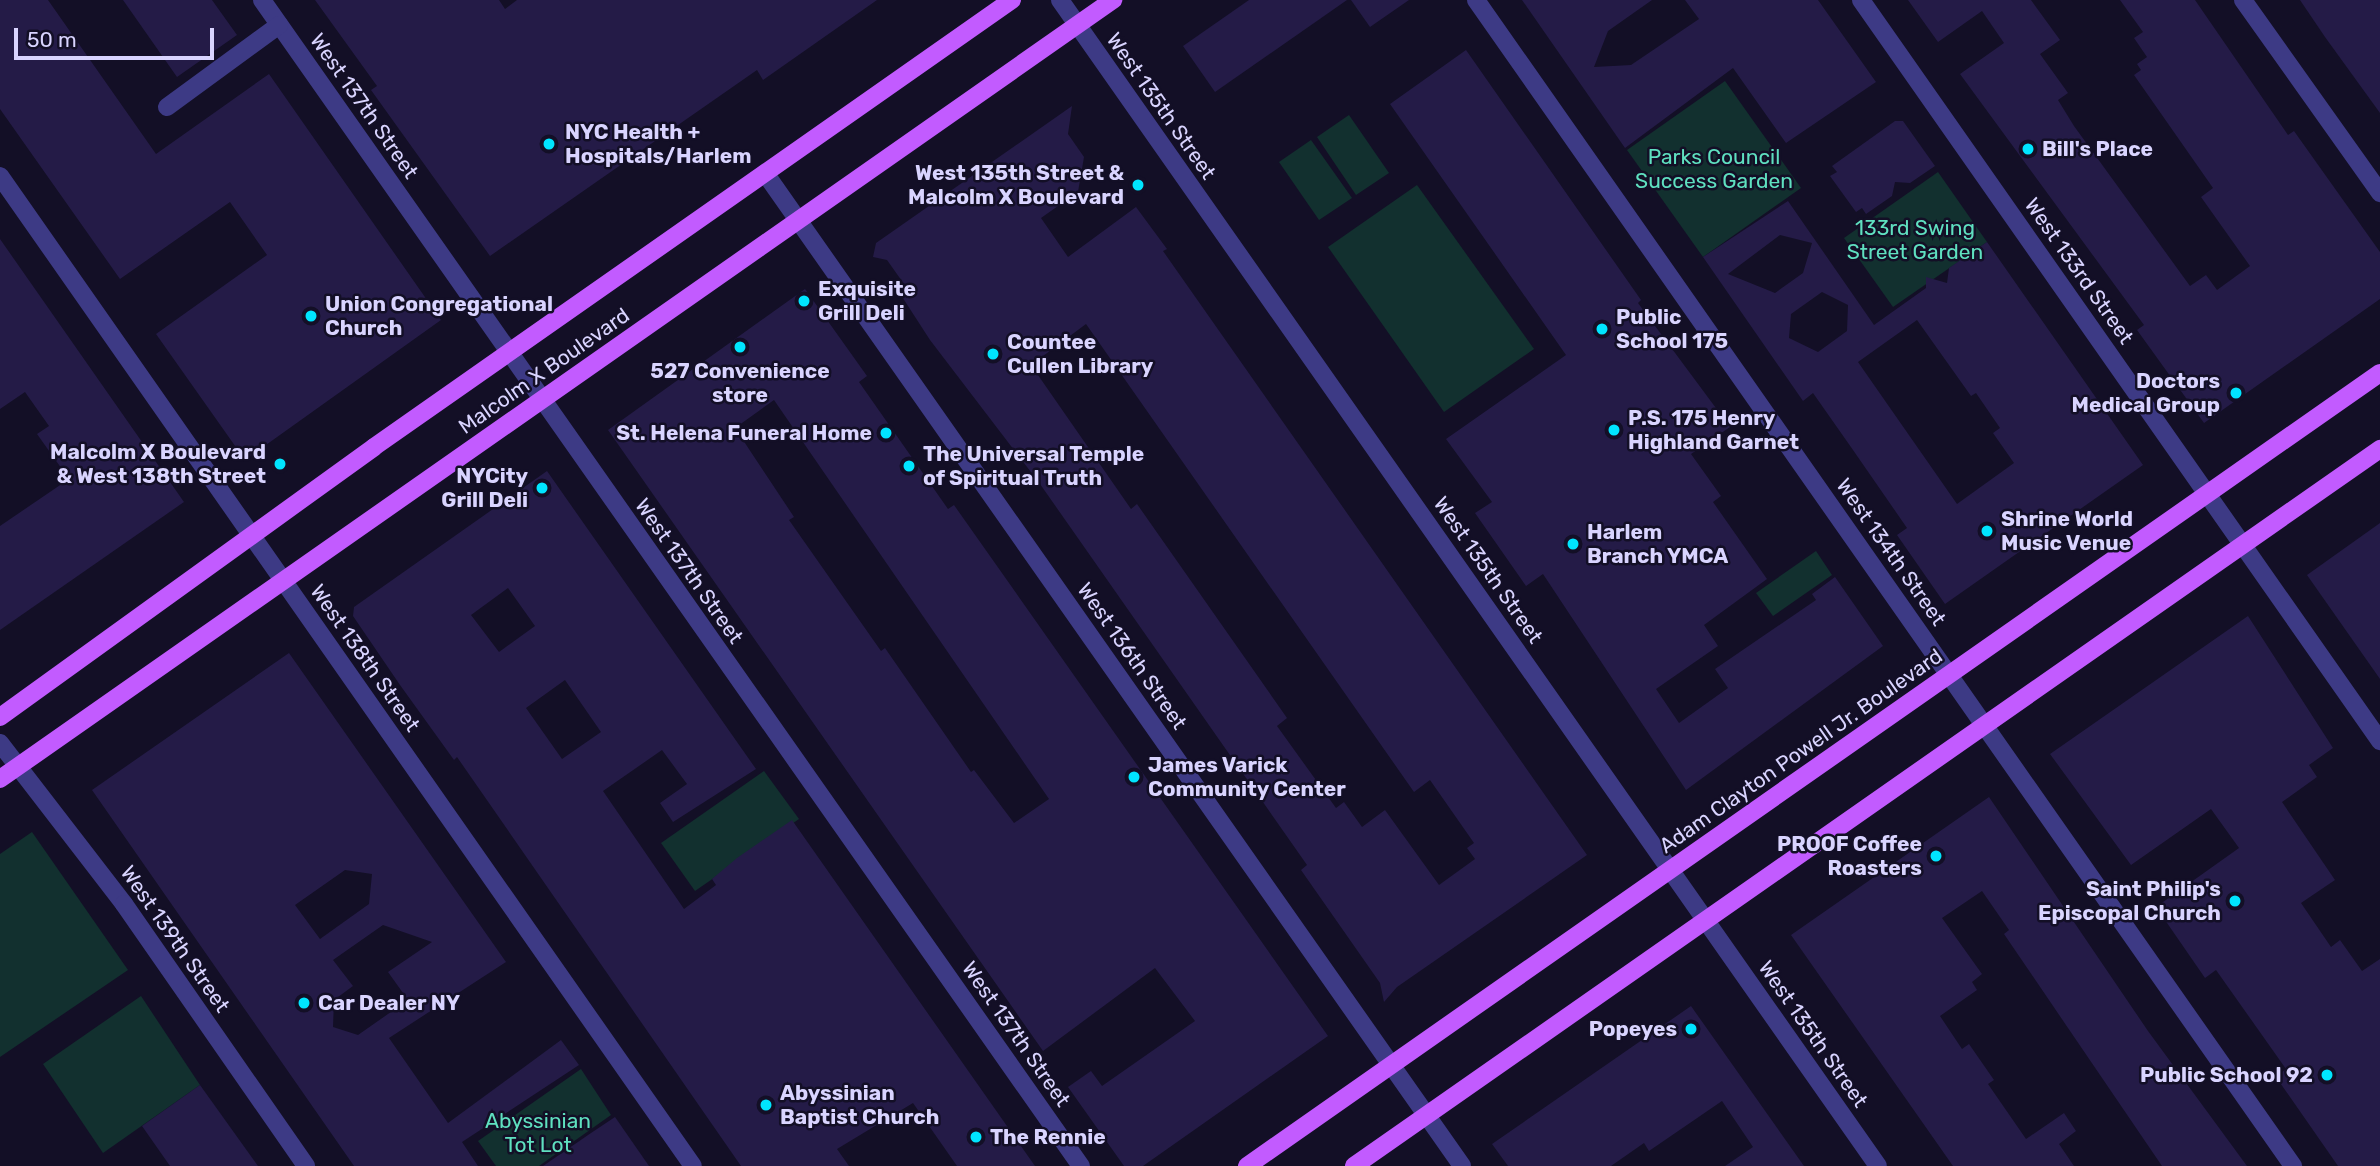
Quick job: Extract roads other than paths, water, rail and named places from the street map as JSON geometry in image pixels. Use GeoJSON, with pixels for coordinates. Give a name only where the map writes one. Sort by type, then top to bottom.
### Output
{"type":"FeatureCollection","features":[{"type":"Feature","properties":{"kind":"main road","name":"Malcolm X Boulevard"},"geometry":{"type":"LineString","coordinates":[[0,717],[508,353],[1012,0]]}},
{"type":"Feature","properties":{"kind":"main road","name":"Malcolm X Boulevard"},"geometry":{"type":"LineString","coordinates":[[0,779],[1113,0]]}},
{"type":"Feature","properties":{"kind":"main road","name":"Adam Clayton Powell Jr. Boulevard"},"geometry":{"type":"LineString","coordinates":[[1247,1166],[2380,373]]}},
{"type":"Feature","properties":{"kind":"main road"},"geometry":{"type":"LineString","coordinates":[[1354,1166],[2380,449]]}},
{"type":"Feature","properties":{"kind":"street","name":"West 137th Street"},"geometry":{"type":"LineString","coordinates":[[262,0],[1081,1166]]}},
{"type":"Feature","properties":{"kind":"street","name":"West 135th Street"},"geometry":{"type":"LineString","coordinates":[[1059,0],[1878,1166]]}},
{"type":"Feature","properties":{"kind":"street","name":"West 134th Street"},"geometry":{"type":"LineString","coordinates":[[1476,0],[2293,1166]]}},
{"type":"Feature","properties":{"kind":"street","name":"West 133rd Street"},"geometry":{"type":"LineString","coordinates":[[1861,0],[2380,741]]}},
{"type":"Feature","properties":{"kind":"street"},"geometry":{"type":"LineString","coordinates":[[2243,0],[2380,194]]}},
{"type":"Feature","properties":{"kind":"street"},"geometry":{"type":"LineString","coordinates":[[167,107],[279,25]]}},
{"type":"Feature","properties":{"kind":"street","name":"West 136th Street"},"geometry":{"type":"LineString","coordinates":[[765,173],[1462,1166]]}},
{"type":"Feature","properties":{"kind":"street","name":"West 138th Street"},"geometry":{"type":"LineString","coordinates":[[0,176],[693,1166]]}},
{"type":"Feature","properties":{"kind":"street","name":"West 139th Street"},"geometry":{"type":"LineString","coordinates":[[0,743],[124,904],[306,1166]]}},
{"type":"Feature","properties":{"kind":"place","name":"NYC Health + Hospitals/Harlem"},"geometry":{"type":"Point","coordinates":[549,144]}},
{"type":"Feature","properties":{"kind":"place","name":"Bill's Place"},"geometry":{"type":"Point","coordinates":[2028,149]}},
{"type":"Feature","properties":{"kind":"place","name":"West 135th Street & Malcolm X Boulevard"},"geometry":{"type":"Point","coordinates":[1138,185]}},
{"type":"Feature","properties":{"kind":"place","name":"Exquisite Grill Deli"},"geometry":{"type":"Point","coordinates":[804,301]}},
{"type":"Feature","properties":{"kind":"place","name":"Union Congregational Church"},"geometry":{"type":"Point","coordinates":[311,316]}},
{"type":"Feature","properties":{"kind":"place","name":"Public School 175"},"geometry":{"type":"Point","coordinates":[1602,329]}},
{"type":"Feature","properties":{"kind":"place","name":"527 Convenience store"},"geometry":{"type":"Point","coordinates":[740,347]}},
{"type":"Feature","properties":{"kind":"place","name":"Countee Cullen Library"},"geometry":{"type":"Point","coordinates":[993,354]}},
{"type":"Feature","properties":{"kind":"place","name":"Doctors Medical Group"},"geometry":{"type":"Point","coordinates":[2236,393]}},
{"type":"Feature","properties":{"kind":"place","name":"P.S. 175 Henry Highland Garnet"},"geometry":{"type":"Point","coordinates":[1614,430]}},
{"type":"Feature","properties":{"kind":"place","name":"St. Helena Funeral Home"},"geometry":{"type":"Point","coordinates":[886,433]}},
{"type":"Feature","properties":{"kind":"place","name":"Malcolm X Boulevard & West 138th Street"},"geometry":{"type":"Point","coordinates":[280,464]}},
{"type":"Feature","properties":{"kind":"place","name":"The Universal Temple of Spiritual Truth"},"geometry":{"type":"Point","coordinates":[909,466]}},
{"type":"Feature","properties":{"kind":"place","name":"NYCity Grill Deli"},"geometry":{"type":"Point","coordinates":[542,488]}},
{"type":"Feature","properties":{"kind":"place","name":"Shrine World Music Venue"},"geometry":{"type":"Point","coordinates":[1987,531]}},
{"type":"Feature","properties":{"kind":"place","name":"Harlem Branch YMCA"},"geometry":{"type":"Point","coordinates":[1573,544]}},
{"type":"Feature","properties":{"kind":"place","name":"James Varick Community Center"},"geometry":{"type":"Point","coordinates":[1134,777]}},
{"type":"Feature","properties":{"kind":"place","name":"PROOF Coffee Roasters"},"geometry":{"type":"Point","coordinates":[1936,856]}},
{"type":"Feature","properties":{"kind":"place","name":"Saint Philip's Episcopal Church"},"geometry":{"type":"Point","coordinates":[2235,901]}},
{"type":"Feature","properties":{"kind":"place","name":"Car Dealer NY"},"geometry":{"type":"Point","coordinates":[304,1003]}},
{"type":"Feature","properties":{"kind":"place","name":"Popeyes"},"geometry":{"type":"Point","coordinates":[1691,1029]}},
{"type":"Feature","properties":{"kind":"place","name":"Public School 92"},"geometry":{"type":"Point","coordinates":[2327,1075]}},
{"type":"Feature","properties":{"kind":"place","name":"Abyssinian Baptist Church"},"geometry":{"type":"Point","coordinates":[766,1105]}},
{"type":"Feature","properties":{"kind":"place","name":"The Rennie"},"geometry":{"type":"Point","coordinates":[976,1137]}},
{"type":"Feature","properties":{"kind":"park label","name":"Parks Council Success Garden"},"geometry":{"type":"Point","coordinates":[1714,169]}},
{"type":"Feature","properties":{"kind":"park label","name":"133rd Swing Street Garden"},"geometry":{"type":"Point","coordinates":[1915,240]}},
{"type":"Feature","properties":{"kind":"park label","name":"Abyssinian Tot Lot"},"geometry":{"type":"Point","coordinates":[538,1133]}}]}
